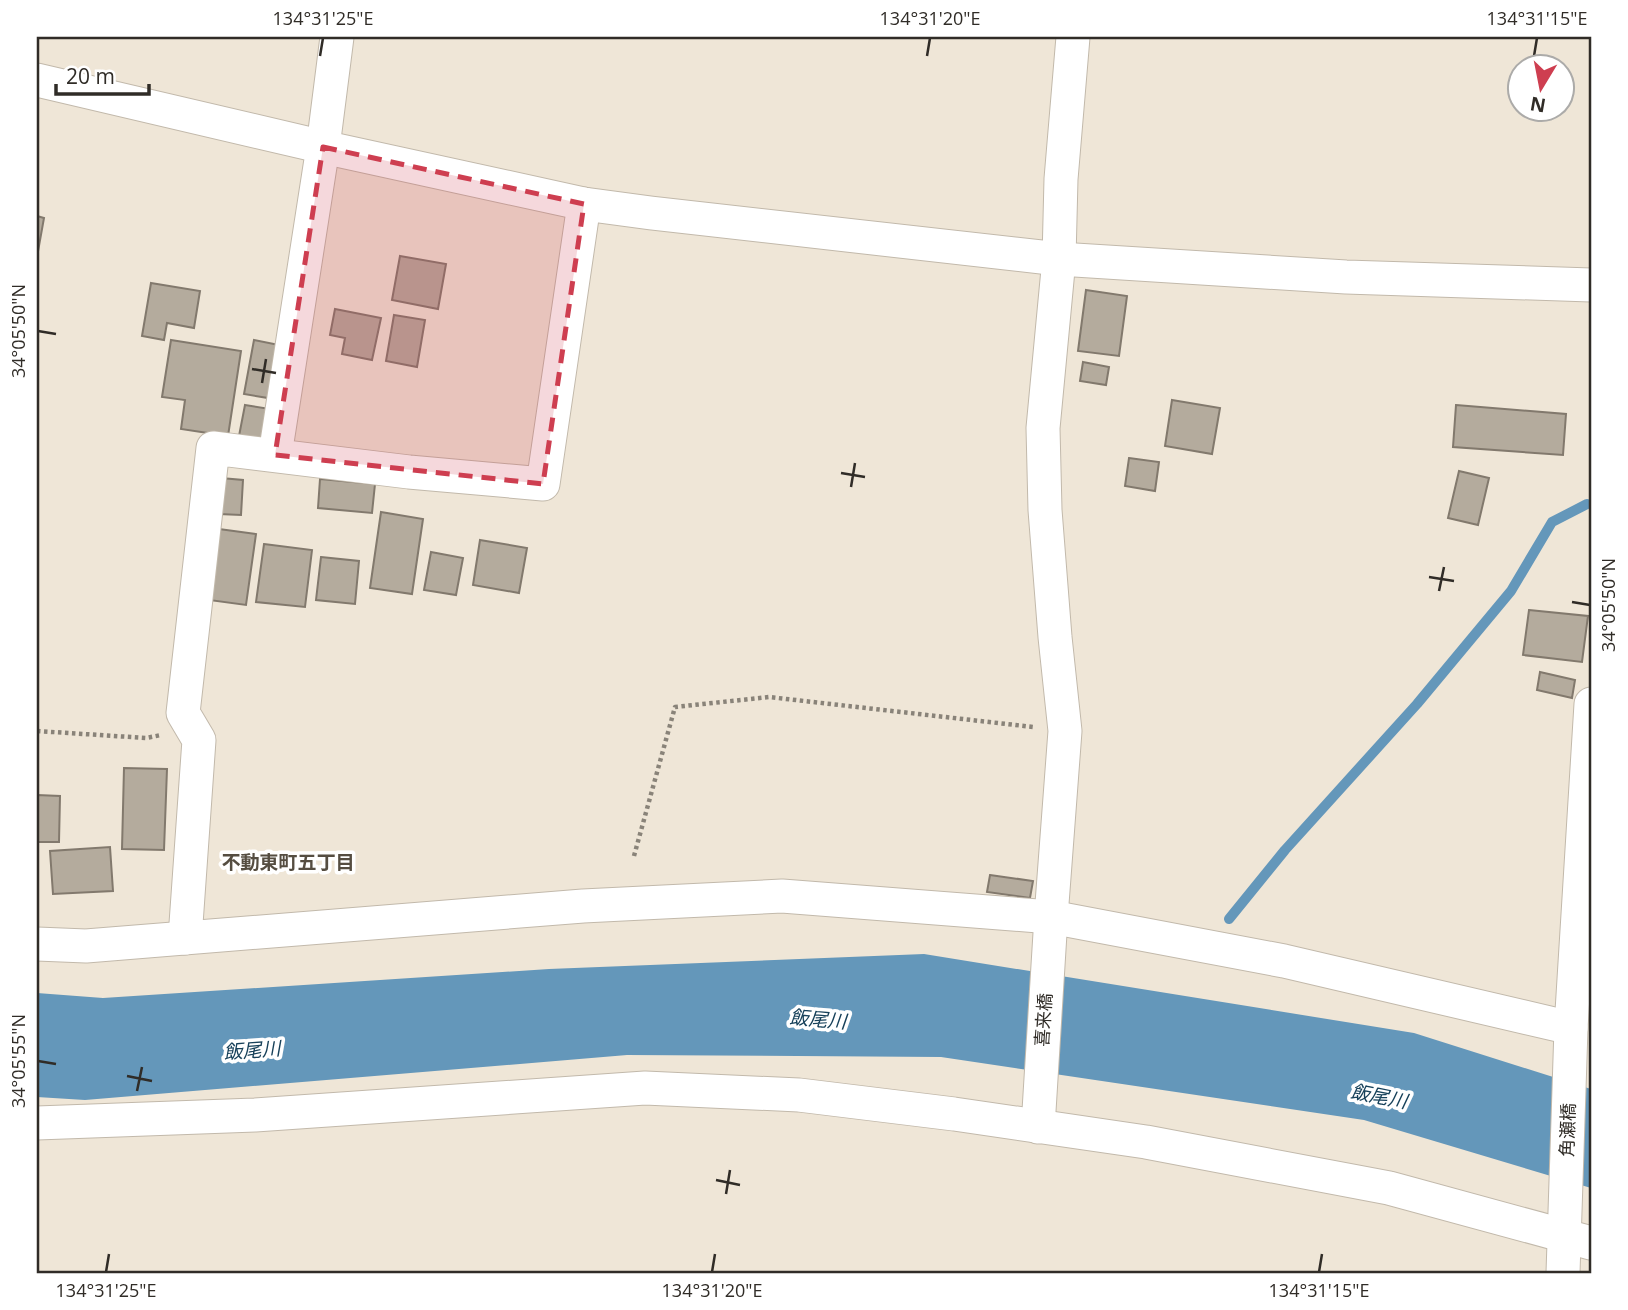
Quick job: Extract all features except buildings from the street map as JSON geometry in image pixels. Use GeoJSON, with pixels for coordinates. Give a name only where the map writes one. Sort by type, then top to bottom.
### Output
{"type":"FeatureCollection","features":[{"type":"Feature","properties":{"kind":"street"},"geometry":{"type":"LineString","coordinates":[[275,455],[323,147],[337,37]]}},
{"type":"Feature","properties":{"kind":"street","name":"喜来橋"},"geometry":{"type":"LineString","coordinates":[[1038,1119],[1065,731],[1045,510],[1043,428],[1059,259],[1061,179],[1073,37]]}},
{"type":"Feature","properties":{"kind":"street"},"geometry":{"type":"LineString","coordinates":[[37,80],[323,147],[584,204],[651,213],[1059,259],[1346,277],[1591,285]]}},
{"type":"Feature","properties":{"kind":"street"},"geometry":{"type":"LineString","coordinates":[[185,938],[199,740],[183,713],[213,448],[543,484],[584,204]]}},
{"type":"Feature","properties":{"kind":"street","name":"角瀬橋"},"geometry":{"type":"LineString","coordinates":[[1563,1273],[1574,1233],[1571,1034],[1591,704]]}},
{"type":"Feature","properties":{"kind":"street"},"geometry":{"type":"LineString","coordinates":[[37,944],[86,946],[583,906],[782,896],[1051,922],[1284,961],[1571,1034]]}},
{"type":"Feature","properties":{"kind":"street"},"geometry":{"type":"LineString","coordinates":[[37,1123],[255,1115],[645,1088],[799,1096],[954,1114],[1038,1119],[1389,1188],[1574,1233]]}},
{"type":"Feature","properties":{"kind":"path"},"geometry":{"type":"LineString","coordinates":[[635,856],[675,707],[769,697],[1065,731]]}},
{"type":"Feature","properties":{"kind":"path"},"geometry":{"type":"LineString","coordinates":[[37,732],[146,738],[192,729]]}},
{"type":"Feature","properties":{"kind":"highlighted area"},"geometry":{"type":"Polygon","coordinates":[[[323,147],[584,204],[543,484],[275,455],[323,147]]]}},
{"type":"Feature","properties":{"kind":"water","name":"飯尾川"},"geometry":{"type":"Polygon","coordinates":[[[924,954],[1414,1033],[1591,1089],[1591,1188],[1364,1120],[941,1057],[627,1055],[85,1100],[37,1097],[37,993],[103,998],[549,969],[924,954]]]}},
{"type":"Feature","properties":{"kind":"waterway"},"geometry":{"type":"LineString","coordinates":[[1229,919],[1285,850],[1417,704],[1511,591],[1552,522],[1587,504]]}},
{"type":"Feature","properties":{"kind":"district","name":"不動東町五丁目"},"geometry":{"type":"Point","coordinates":[288,862]}}]}
